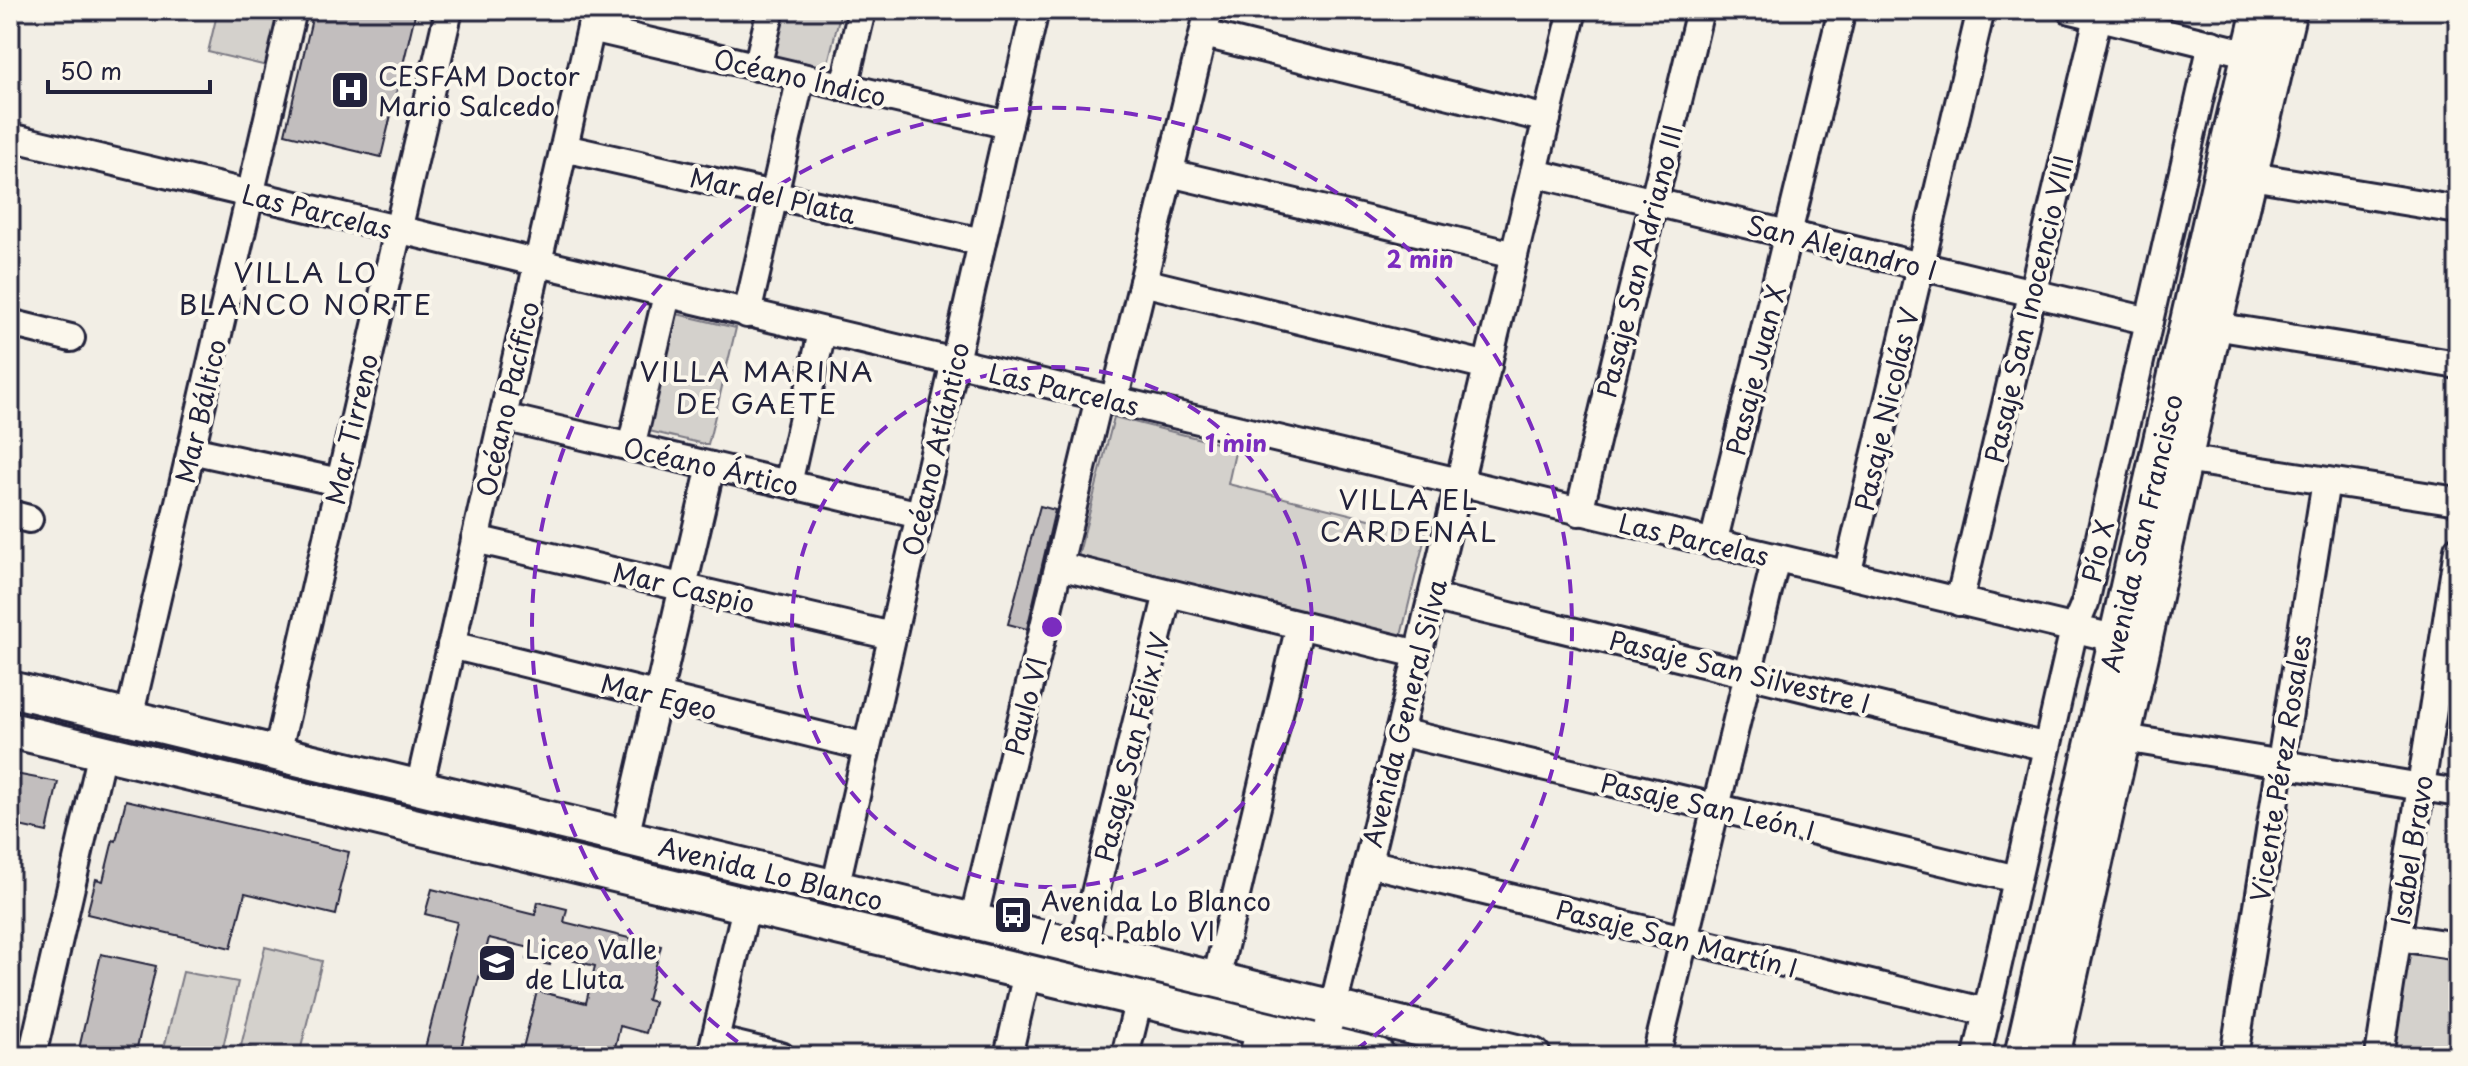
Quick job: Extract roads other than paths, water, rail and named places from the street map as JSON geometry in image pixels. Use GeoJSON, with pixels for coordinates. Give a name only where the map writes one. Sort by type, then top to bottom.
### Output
{"type":"FeatureCollection","features":[{"type":"Feature","properties":{"kind":"main road","name":"Avenida San Francisco"},"geometry":{"type":"LineString","coordinates":[[2022,1056],[2184,459],[2214,326],[2250,54],[2260,10]]}},
{"type":"Feature","properties":{"kind":"main road","name":"Avenida San Francisco"},"geometry":{"type":"LineString","coordinates":[[2052,1056],[2109,736],[2118,639],[2235,173],[2289,10]]}},
{"type":"Feature","properties":{"kind":"main road","name":"Avenida Lo Blanco"},"geometry":{"type":"LineString","coordinates":[[10,689],[1533,1056]]}},
{"type":"Feature","properties":{"kind":"main road","name":"Avenida Lo Blanco"},"geometry":{"type":"LineString","coordinates":[[10,730],[1139,999],[1257,1042],[1325,1043],[1378,1056]]}},
{"type":"Feature","properties":{"kind":"main road"},"geometry":{"type":"LineString","coordinates":[[467,841],[477,802]]}},
{"type":"Feature","properties":{"kind":"street","name":"Mar Báltico"},"geometry":{"type":"LineString","coordinates":[[129,718],[293,10]]}},
{"type":"Feature","properties":{"kind":"street","name":"Mar Tirreno"},"geometry":{"type":"LineString","coordinates":[[277,754],[449,10]]}},
{"type":"Feature","properties":{"kind":"street"},"geometry":{"type":"LineString","coordinates":[[757,67],[771,10]]}},
{"type":"Feature","properties":{"kind":"street"},"geometry":{"type":"LineString","coordinates":[[844,87],[862,10]]}},
{"type":"Feature","properties":{"kind":"street","name":"Océano Atlántico"},"geometry":{"type":"LineString","coordinates":[[835,888],[1035,10]]}},
{"type":"Feature","properties":{"kind":"street","name":"Avenida General Silva"},"geometry":{"type":"LineString","coordinates":[[1325,1043],[1573,10]]}},
{"type":"Feature","properties":{"kind":"street","name":"Pasaje San Adriano III"},"geometry":{"type":"LineString","coordinates":[[1579,512],[1700,10]]}},
{"type":"Feature","properties":{"kind":"street","name":"Pasaje Juan X"},"geometry":{"type":"LineString","coordinates":[[1713,544],[1842,10]]}},
{"type":"Feature","properties":{"kind":"street","name":"Pasaje Nicolás V"},"geometry":{"type":"LineString","coordinates":[[1847,575],[1981,10]]}},
{"type":"Feature","properties":{"kind":"street"},"geometry":{"type":"LineString","coordinates":[[2071,10],[2250,54]]}},
{"type":"Feature","properties":{"kind":"street","name":"Pasaje San Inocencio VIII"},"geometry":{"type":"LineString","coordinates":[[1959,602],[2098,17]]}},
{"type":"Feature","properties":{"kind":"street","name":"Océano Índico"},"geometry":{"type":"LineString","coordinates":[[593,19],[757,67],[1009,125]]}},
{"type":"Feature","properties":{"kind":"street","name":"Océano Pacífico"},"geometry":{"type":"LineString","coordinates":[[419,788],[593,19]]}},
{"type":"Feature","properties":{"kind":"street"},"geometry":{"type":"LineString","coordinates":[[1206,22],[1547,119]]}},
{"type":"Feature","properties":{"kind":"street","name":"Paulo VI"},"geometry":{"type":"LineString","coordinates":[[973,921],[1059,566],[1143,282],[1206,22]]}},
{"type":"Feature","properties":{"kind":"street","name":"Pío X"},"geometry":{"type":"LineString","coordinates":[[1977,1056],[2074,629],[2085,603],[2212,44]]}},
{"type":"Feature","properties":{"kind":"street"},"geometry":{"type":"LineString","coordinates":[[747,314],[801,77]]}},
{"type":"Feature","properties":{"kind":"street","name":"Las Parcelas"},"geometry":{"type":"LineString","coordinates":[[10,137],[2118,639]]}},
{"type":"Feature","properties":{"kind":"street","name":"Mar del Plata"},"geometry":{"type":"LineString","coordinates":[[564,148],[982,242]]}},
{"type":"Feature","properties":{"kind":"street"},"geometry":{"type":"LineString","coordinates":[[1170,173],[1514,255]]}},
{"type":"Feature","properties":{"kind":"street","name":"San Alejandro I"},"geometry":{"type":"LineString","coordinates":[[1534,173],[2149,321]]}},
{"type":"Feature","properties":{"kind":"street"},"geometry":{"type":"LineString","coordinates":[[2235,173],[2458,210]]}},
{"type":"Feature","properties":{"kind":"street"},"geometry":{"type":"LineString","coordinates":[[1143,282],[1488,366]]}},
{"type":"Feature","properties":{"kind":"street"},"geometry":{"type":"LineString","coordinates":[[631,447],[667,295]]}},
{"type":"Feature","properties":{"kind":"street"},"geometry":{"type":"LineString","coordinates":[[10,323],[71,338]]}},
{"type":"Feature","properties":{"kind":"street"},"geometry":{"type":"LineString","coordinates":[[2214,326],[2458,365]]}},
{"type":"Feature","properties":{"kind":"street"},"geometry":{"type":"LineString","coordinates":[[788,484],[822,332]]}},
{"type":"Feature","properties":{"kind":"street","name":"Océano Ártico"},"geometry":{"type":"LineString","coordinates":[[503,417],[920,515]]}},
{"type":"Feature","properties":{"kind":"street"},"geometry":{"type":"LineString","coordinates":[[191,450],[339,482]]}},
{"type":"Feature","properties":{"kind":"street"},"geometry":{"type":"LineString","coordinates":[[2184,459],[2458,501]]}},
{"type":"Feature","properties":{"kind":"street"},"geometry":{"type":"LineString","coordinates":[[625,837],[711,466]]}},
{"type":"Feature","properties":{"kind":"street","name":"Vicente Pérez Rosales"},"geometry":{"type":"LineString","coordinates":[[2234,1056],[2326,481]]}},
{"type":"Feature","properties":{"kind":"street","name":"Mar Caspio"},"geometry":{"type":"LineString","coordinates":[[475,539],[892,636]]}},
{"type":"Feature","properties":{"kind":"street","name":"Isabel Bravo"},"geometry":{"type":"LineString","coordinates":[[2379,1056],[2421,787],[2451,640],[2458,549]]}},
{"type":"Feature","properties":{"kind":"street"},"geometry":{"type":"LineString","coordinates":[[1656,1056],[1776,558]]}},
{"type":"Feature","properties":{"kind":"street"},"geometry":{"type":"LineString","coordinates":[[1059,566],[1418,654]]}},
{"type":"Feature","properties":{"kind":"street","name":"Pasaje San Félix IV"},"geometry":{"type":"LineString","coordinates":[[1082,947],[1168,593]]}},
{"type":"Feature","properties":{"kind":"street","name":"Pasaje San Silvestre I"},"geometry":{"type":"LineString","coordinates":[[1432,597],[2047,747]]}},
{"type":"Feature","properties":{"kind":"street"},"geometry":{"type":"LineString","coordinates":[[1216,980],[1300,625]]}},
{"type":"Feature","properties":{"kind":"street","name":"Mar Egeo"},"geometry":{"type":"LineString","coordinates":[[451,645],[867,747]]}},
{"type":"Feature","properties":{"kind":"street","name":"Pasaje San León I"},"geometry":{"type":"LineString","coordinates":[[1399,732],[2017,879]]}},
{"type":"Feature","properties":{"kind":"street"},"geometry":{"type":"LineString","coordinates":[[2109,736],[2458,793]]}},
{"type":"Feature","properties":{"kind":"street"},"geometry":{"type":"LineString","coordinates":[[32,1056],[102,752]]}},
{"type":"Feature","properties":{"kind":"street","name":"Pasaje San Martín I"},"geometry":{"type":"LineString","coordinates":[[1368,863],[1987,1012]]}},
{"type":"Feature","properties":{"kind":"street"},"geometry":{"type":"LineString","coordinates":[[746,907],[713,1048],[781,1056]]}},
{"type":"Feature","properties":{"kind":"street"},"geometry":{"type":"LineString","coordinates":[[2398,937],[2458,946]]}},
{"type":"Feature","properties":{"kind":"street"},"geometry":{"type":"LineString","coordinates":[[1008,1056],[1027,973]]}},
{"type":"Feature","properties":{"kind":"street"},"geometry":{"type":"LineString","coordinates":[[1125,1056],[1139,999]]}},
{"type":"Feature","properties":{"kind":"place","name":"CESFAM Doctor Mario Salcedo"},"geometry":{"type":"Point","coordinates":[350,90]}},
{"type":"Feature","properties":{"kind":"place","name":"Avenida Lo Blanco / esq. Pablo VI"},"geometry":{"type":"Point","coordinates":[1013,915]}},
{"type":"Feature","properties":{"kind":"place","name":"Liceo Valle de Lluta"},"geometry":{"type":"Point","coordinates":[497,963]}},
{"type":"Feature","properties":{"kind":"district","name":"VILLA LO BLANCO NORTE"},"geometry":{"type":"Point","coordinates":[306,287]}},
{"type":"Feature","properties":{"kind":"district","name":"VILLA MARINA DE GAETE"},"geometry":{"type":"Point","coordinates":[757,386]}},
{"type":"Feature","properties":{"kind":"district","name":"VILLA EL CARDENAL"},"geometry":{"type":"Point","coordinates":[1409,514]}}]}
